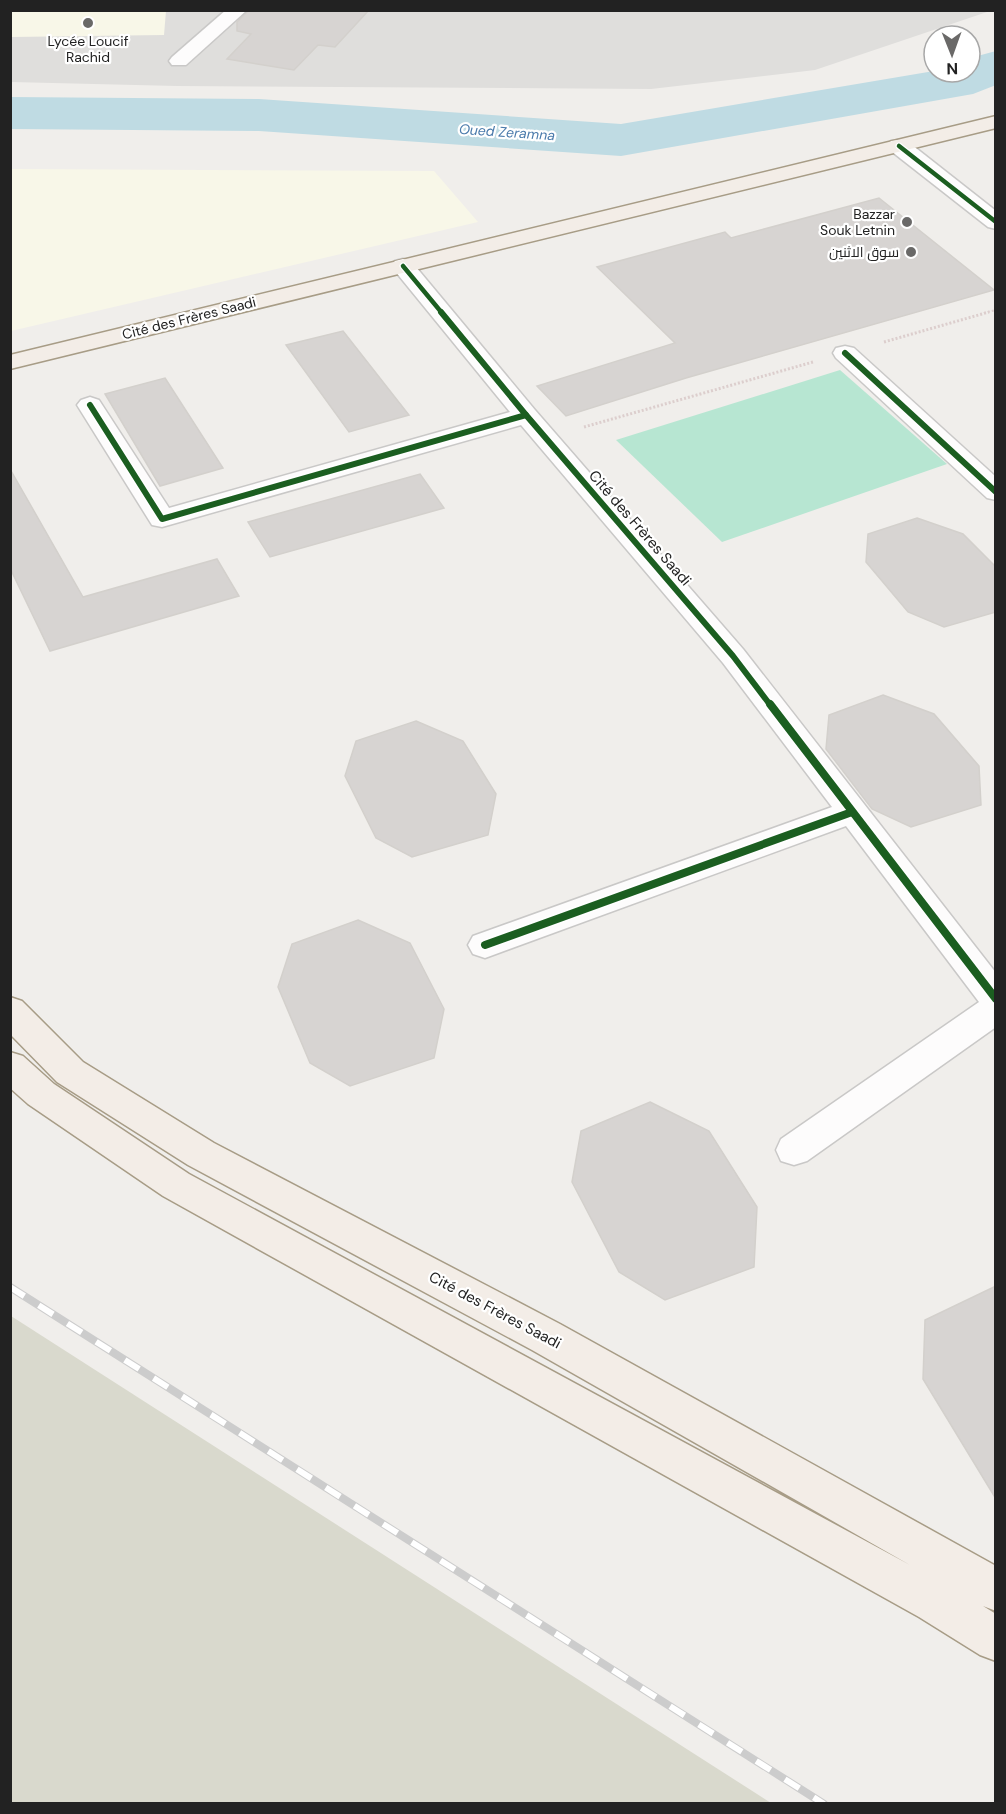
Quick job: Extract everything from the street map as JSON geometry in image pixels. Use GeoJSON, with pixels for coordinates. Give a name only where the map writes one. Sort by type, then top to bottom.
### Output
{"type":"FeatureCollection","features":[{"type":"Feature","properties":{"kind":"main road","name":"Cité des Frères Saadi"},"geometry":{"type":"LineString","coordinates":[[10,362],[996,122]]}},
{"type":"Feature","properties":{"kind":"main road","name":"Cité des Frères Saadi"},"geometry":{"type":"LineString","coordinates":[[10,1011],[70,1072],[201,1154],[546,1337],[996,1590]]}},
{"type":"Feature","properties":{"kind":"main road"},"geometry":{"type":"LineString","coordinates":[[10,1066],[41,1094],[176,1185],[934,1602],[996,1639]]}},
{"type":"Feature","properties":{"kind":"street"},"geometry":{"type":"LineString","coordinates":[[179,61],[238,10]]}},
{"type":"Feature","properties":{"kind":"street"},"geometry":{"type":"LineString","coordinates":[[898,146],[996,222]]}},
{"type":"Feature","properties":{"kind":"street","name":"Cité des Frères Saadi"},"geometry":{"type":"LineString","coordinates":[[403,266],[526,415],[733,656],[996,999]]}},
{"type":"Feature","properties":{"kind":"street"},"geometry":{"type":"LineString","coordinates":[[845,353],[996,492]]}},
{"type":"Feature","properties":{"kind":"street"},"geometry":{"type":"LineString","coordinates":[[90,405],[162,519],[526,415]]}},
{"type":"Feature","properties":{"kind":"street"},"geometry":{"type":"LineString","coordinates":[[485,945],[852,812]]}},
{"type":"Feature","properties":{"kind":"street"},"geometry":{"type":"LineString","coordinates":[[794,1150],[996,1008]]}},
{"type":"Feature","properties":{"kind":"path"},"geometry":{"type":"LineString","coordinates":[[546,438],[996,310]]}},
{"type":"Feature","properties":{"kind":"shaded area","name":"Lycée Loucif Rachid"},"geometry":{"type":"Polygon","coordinates":[[[10,11],[166,11],[164,35],[11,37],[10,11]]]}},
{"type":"Feature","properties":{"kind":"shaded area"},"geometry":{"type":"Polygon","coordinates":[[[11,11],[990,11],[951,24],[922,24],[922,34],[815,70],[651,89],[177,86],[11,82],[11,11]]]}},
{"type":"Feature","properties":{"kind":"shaded area"},"geometry":{"type":"Polygon","coordinates":[[[11,169],[434,171],[478,222],[11,331],[11,169]]]}},
{"type":"Feature","properties":{"kind":"shaded area"},"geometry":{"type":"Polygon","coordinates":[[[11,1316],[771,1803],[11,1803],[11,1316]]]}},
{"type":"Feature","properties":{"kind":"green space"},"geometry":{"type":"Polygon","coordinates":[[[840,370],[947,464],[722,542],[616,440],[840,370]]]}},
{"type":"Feature","properties":{"kind":"building"},"geometry":{"type":"Polygon","coordinates":[[[249,10],[369,10],[335,47],[318,45],[294,70],[227,59],[251,34],[237,31],[237,22],[249,10]]]}},
{"type":"Feature","properties":{"kind":"building"},"geometry":{"type":"Polygon","coordinates":[[[879,198],[994,290],[686,378],[566,416],[537,386],[675,343],[597,267],[725,232],[731,238],[879,198]]]}},
{"type":"Feature","properties":{"kind":"building"},"geometry":{"type":"Polygon","coordinates":[[[343,331],[409,415],[349,432],[286,345],[343,331]]]}},
{"type":"Feature","properties":{"kind":"building"},"geometry":{"type":"Polygon","coordinates":[[[165,378],[223,468],[160,486],[105,394],[165,378]]]}},
{"type":"Feature","properties":{"kind":"building"},"geometry":{"type":"Polygon","coordinates":[[[10,469],[83,597],[217,559],[239,596],[50,651],[10,568],[10,469]]]}},
{"type":"Feature","properties":{"kind":"building"},"geometry":{"type":"Polygon","coordinates":[[[420,474],[444,508],[270,557],[248,522],[420,474]]]}},
{"type":"Feature","properties":{"kind":"building"},"geometry":{"type":"Polygon","coordinates":[[[917,518],[963,534],[996,567],[996,612],[944,627],[908,612],[866,562],[868,534],[917,518]]]}},
{"type":"Feature","properties":{"kind":"building"},"geometry":{"type":"Polygon","coordinates":[[[883,695],[934,714],[979,766],[981,805],[911,827],[872,809],[826,749],[829,715],[883,695]]]}},
{"type":"Feature","properties":{"kind":"building"},"geometry":{"type":"Polygon","coordinates":[[[416,721],[463,741],[496,794],[488,835],[412,857],[376,838],[345,776],[356,741],[416,721]]]}},
{"type":"Feature","properties":{"kind":"building"},"geometry":{"type":"Polygon","coordinates":[[[358,920],[410,943],[444,1009],[434,1058],[350,1086],[310,1063],[278,987],[292,944],[358,920]]]}},
{"type":"Feature","properties":{"kind":"building"},"geometry":{"type":"Polygon","coordinates":[[[650,1102],[709,1131],[757,1207],[754,1267],[665,1300],[619,1272],[572,1182],[581,1131],[650,1102]]]}},
{"type":"Feature","properties":{"kind":"building"},"geometry":{"type":"Polygon","coordinates":[[[996,1286],[996,1499],[923,1379],[925,1320],[996,1286]]]}},
{"type":"Feature","properties":{"kind":"waterway","name":"Oued Zeramna"},"geometry":{"type":"LineString","coordinates":[[10,113],[259,115],[621,140],[955,83],[996,66]]}},
{"type":"Feature","properties":{"kind":"railway"},"geometry":{"type":"LineString","coordinates":[[10,1287],[824,1804]]}},
{"type":"Feature","properties":{"kind":"cycle path"},"geometry":{"type":"LineString","coordinates":[[899,146],[996,222]]}},
{"type":"Feature","properties":{"kind":"cycle path"},"geometry":{"type":"LineString","coordinates":[[403,266],[526,415],[733,656],[996,999]]}},
{"type":"Feature","properties":{"kind":"cycle path"},"geometry":{"type":"LineString","coordinates":[[845,353],[996,492]]}},
{"type":"Feature","properties":{"kind":"cycle path"},"geometry":{"type":"LineString","coordinates":[[90,405],[162,519],[526,415]]}},
{"type":"Feature","properties":{"kind":"cycle path"},"geometry":{"type":"LineString","coordinates":[[485,945],[852,812]]}},
{"type":"Feature","properties":{"kind":"place","name":"Lycée Loucif Rachid"},"geometry":{"type":"Point","coordinates":[88,23]}},
{"type":"Feature","properties":{"kind":"place","name":"Bazzar Souk Letnin"},"geometry":{"type":"Point","coordinates":[907,222]}},
{"type":"Feature","properties":{"kind":"place","name":"سوق الاثنين"},"geometry":{"type":"Point","coordinates":[911,252]}}]}
